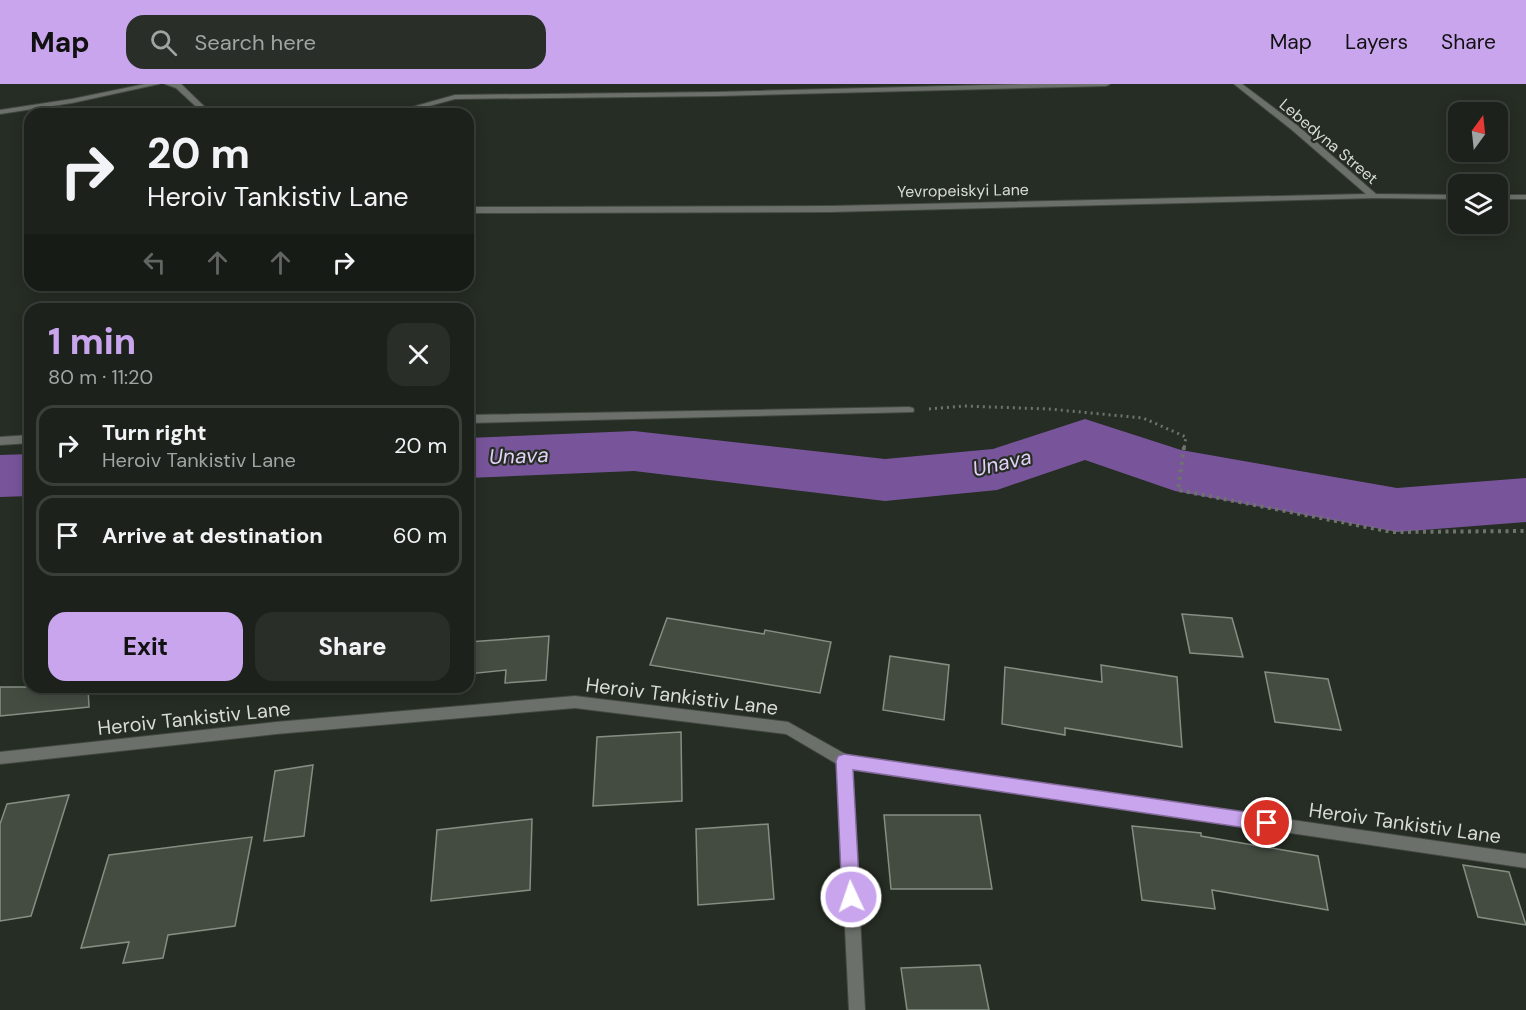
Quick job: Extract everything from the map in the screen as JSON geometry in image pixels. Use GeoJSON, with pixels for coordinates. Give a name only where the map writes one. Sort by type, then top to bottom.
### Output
{"type":"FeatureCollection","features":[{"type":"Feature","properties":{"kind":"street"},"geometry":{"type":"LineString","coordinates":[[26,108],[155,84]]}},
{"type":"Feature","properties":{"kind":"street"},"geometry":{"type":"LineString","coordinates":[[169,84],[177,86],[201,108]]}},
{"type":"Feature","properties":{"kind":"street"},"geometry":{"type":"LineString","coordinates":[[414,108],[455,97],[717,94],[1106,84]]}},
{"type":"Feature","properties":{"kind":"street","name":"Lebedyna Street"},"geometry":{"type":"LineString","coordinates":[[1238,84],[1295,128],[1374,196]]}},
{"type":"Feature","properties":{"kind":"street"},"geometry":{"type":"LineString","coordinates":[[0,112],[24,108]]}},
{"type":"Feature","properties":{"kind":"street","name":"Yevropeiskyi Lane"},"geometry":{"type":"LineString","coordinates":[[474,210],[830,209],[1374,196],[1448,197]]}},
{"type":"Feature","properties":{"kind":"street"},"geometry":{"type":"LineString","coordinates":[[1508,197],[1526,197]]}},
{"type":"Feature","properties":{"kind":"street"},"geometry":{"type":"LineString","coordinates":[[474,419],[909,410]]}},
{"type":"Feature","properties":{"kind":"street"},"geometry":{"type":"LineString","coordinates":[[0,441],[24,439]]}},
{"type":"Feature","properties":{"kind":"street","name":"Heroiv Tankistiv Lane"},"geometry":{"type":"LineString","coordinates":[[0,758],[276,728],[575,702],[788,728],[844,761],[1526,861]]}},
{"type":"Feature","properties":{"kind":"street"},"geometry":{"type":"LineString","coordinates":[[844,761],[857,1010]]}},
{"type":"Feature","properties":{"kind":"path"},"geometry":{"type":"LineString","coordinates":[[909,410],[964,406],[1060,410],[1143,418],[1186,437],[1178,490],[1392,532],[1526,531]]}},
{"type":"Feature","properties":{"kind":"building"},"geometry":{"type":"Polygon","coordinates":[[[1182,614],[1232,618],[1243,657],[1190,653],[1182,614]]]}},
{"type":"Feature","properties":{"kind":"building"},"geometry":{"type":"Polygon","coordinates":[[[667,618],[764,634],[765,630],[831,642],[820,693],[650,665],[667,618]]]}},
{"type":"Feature","properties":{"kind":"building"},"geometry":{"type":"Polygon","coordinates":[[[549,636],[546,680],[505,683],[506,670],[474,673],[474,642],[549,636]]]}},
{"type":"Feature","properties":{"kind":"building"},"geometry":{"type":"Polygon","coordinates":[[[890,656],[949,665],[944,720],[883,710],[890,656]]]}},
{"type":"Feature","properties":{"kind":"building"},"geometry":{"type":"Polygon","coordinates":[[[1101,665],[1177,677],[1182,747],[1065,728],[1065,735],[1002,724],[1005,667],[1102,682],[1101,665]]]}},
{"type":"Feature","properties":{"kind":"building"},"geometry":{"type":"Polygon","coordinates":[[[1265,672],[1328,679],[1341,730],[1275,722],[1265,672]]]}},
{"type":"Feature","properties":{"kind":"building"},"geometry":{"type":"Polygon","coordinates":[[[0,687],[24,687],[24,693],[88,693],[89,707],[0,716],[0,687]]]}},
{"type":"Feature","properties":{"kind":"building"},"geometry":{"type":"Polygon","coordinates":[[[681,732],[682,801],[593,806],[597,737],[681,732]]]}},
{"type":"Feature","properties":{"kind":"building"},"geometry":{"type":"Polygon","coordinates":[[[313,765],[304,836],[264,841],[275,771],[313,765]]]}},
{"type":"Feature","properties":{"kind":"building"},"geometry":{"type":"Polygon","coordinates":[[[69,795],[31,916],[0,921],[0,824],[7,804],[69,795]]]}},
{"type":"Feature","properties":{"kind":"building"},"geometry":{"type":"Polygon","coordinates":[[[884,815],[980,815],[992,889],[891,889],[884,815]]]}},
{"type":"Feature","properties":{"kind":"building"},"geometry":{"type":"Polygon","coordinates":[[[532,819],[530,890],[431,901],[437,830],[532,819]]]}},
{"type":"Feature","properties":{"kind":"building"},"geometry":{"type":"Polygon","coordinates":[[[768,824],[774,899],[698,905],[696,829],[768,824]]]}},
{"type":"Feature","properties":{"kind":"building"},"geometry":{"type":"Polygon","coordinates":[[[1132,826],[1201,833],[1201,836],[1318,856],[1328,910],[1212,890],[1215,909],[1142,900],[1132,826]]]}},
{"type":"Feature","properties":{"kind":"building"},"geometry":{"type":"Polygon","coordinates":[[[252,837],[235,926],[168,935],[163,958],[123,963],[129,942],[81,948],[109,855],[252,837]]]}},
{"type":"Feature","properties":{"kind":"building"},"geometry":{"type":"Polygon","coordinates":[[[1463,865],[1509,872],[1526,925],[1478,917],[1463,865]]]}},
{"type":"Feature","properties":{"kind":"building"},"geometry":{"type":"Polygon","coordinates":[[[980,965],[989,1010],[907,1010],[901,968],[980,965]]]}},
{"type":"Feature","properties":{"kind":"waterway","name":"Unava"},"geometry":{"type":"LineString","coordinates":[[474,458],[634,451],[885,480],[997,469],[1085,439],[1175,470],[1397,510],[1526,500]]}},
{"type":"Feature","properties":{"kind":"waterway","name":"Unava"},"geometry":{"type":"LineString","coordinates":[[0,476],[24,475]]}},
{"type":"Feature","properties":{"kind":"route"},"geometry":{"type":"LineString","coordinates":[[851,897],[844,761],[1267,823]]}}]}
